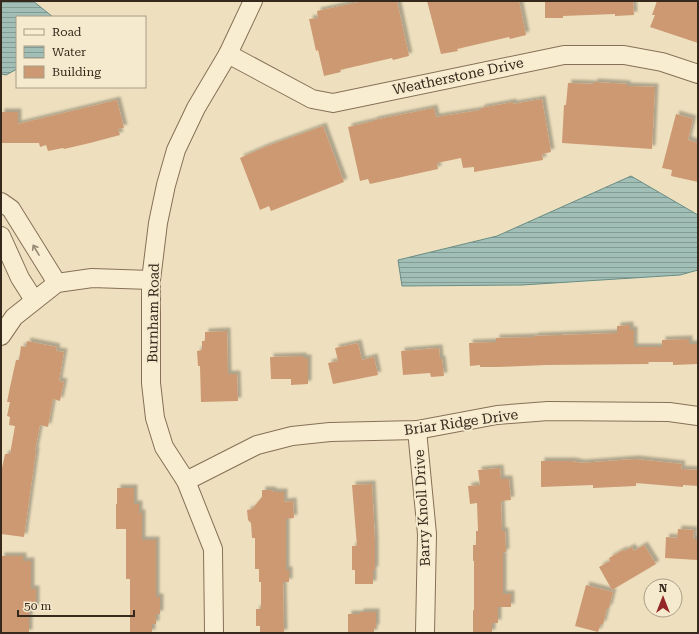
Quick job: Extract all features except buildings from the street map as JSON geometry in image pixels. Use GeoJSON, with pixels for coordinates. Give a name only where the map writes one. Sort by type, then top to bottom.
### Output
{"type":"FeatureCollection","features":[{"type":"Feature","properties":{"kind":"street","name":"Burnham Road"},"geometry":{"type":"LineString","coordinates":[[214,633],[213,549],[186,481],[164,447],[155,418],[152,383],[151,280],[158,223],[166,185],[176,150],[196,108],[228,54],[253,1]]}},
{"type":"Feature","properties":{"kind":"street","name":"Weatherstone Drive"},"geometry":{"type":"LineString","coordinates":[[228,54],[312,99],[333,103],[564,55],[624,55],[662,62],[698,74]]}},
{"type":"Feature","properties":{"kind":"street"},"geometry":{"type":"LineString","coordinates":[[1,202],[11,209],[57,283]]}},
{"type":"Feature","properties":{"kind":"street"},"geometry":{"type":"LineString","coordinates":[[1,236],[20,278],[34,300]]}},
{"type":"Feature","properties":{"kind":"street"},"geometry":{"type":"LineString","coordinates":[[1,336],[14,317],[57,283],[92,278],[151,280]]}},
{"type":"Feature","properties":{"kind":"street","name":"Briar Ridge Drive"},"geometry":{"type":"LineString","coordinates":[[186,481],[257,445],[292,436],[330,432],[417,430],[497,416],[548,411],[669,412],[698,416]]}},
{"type":"Feature","properties":{"kind":"street","name":"Barry Knoll Drive"},"geometry":{"type":"LineString","coordinates":[[417,430],[427,534],[425,633]]}},
{"type":"Feature","properties":{"kind":"water"},"geometry":{"type":"Polygon","coordinates":[[[1,1],[33,1],[52,16],[16,16],[16,70],[6,75],[1,74],[1,1]]]}},
{"type":"Feature","properties":{"kind":"water"},"geometry":{"type":"Polygon","coordinates":[[[631,176],[698,215],[698,270],[680,275],[522,285],[402,286],[398,260],[497,236],[631,176]]]}}]}
